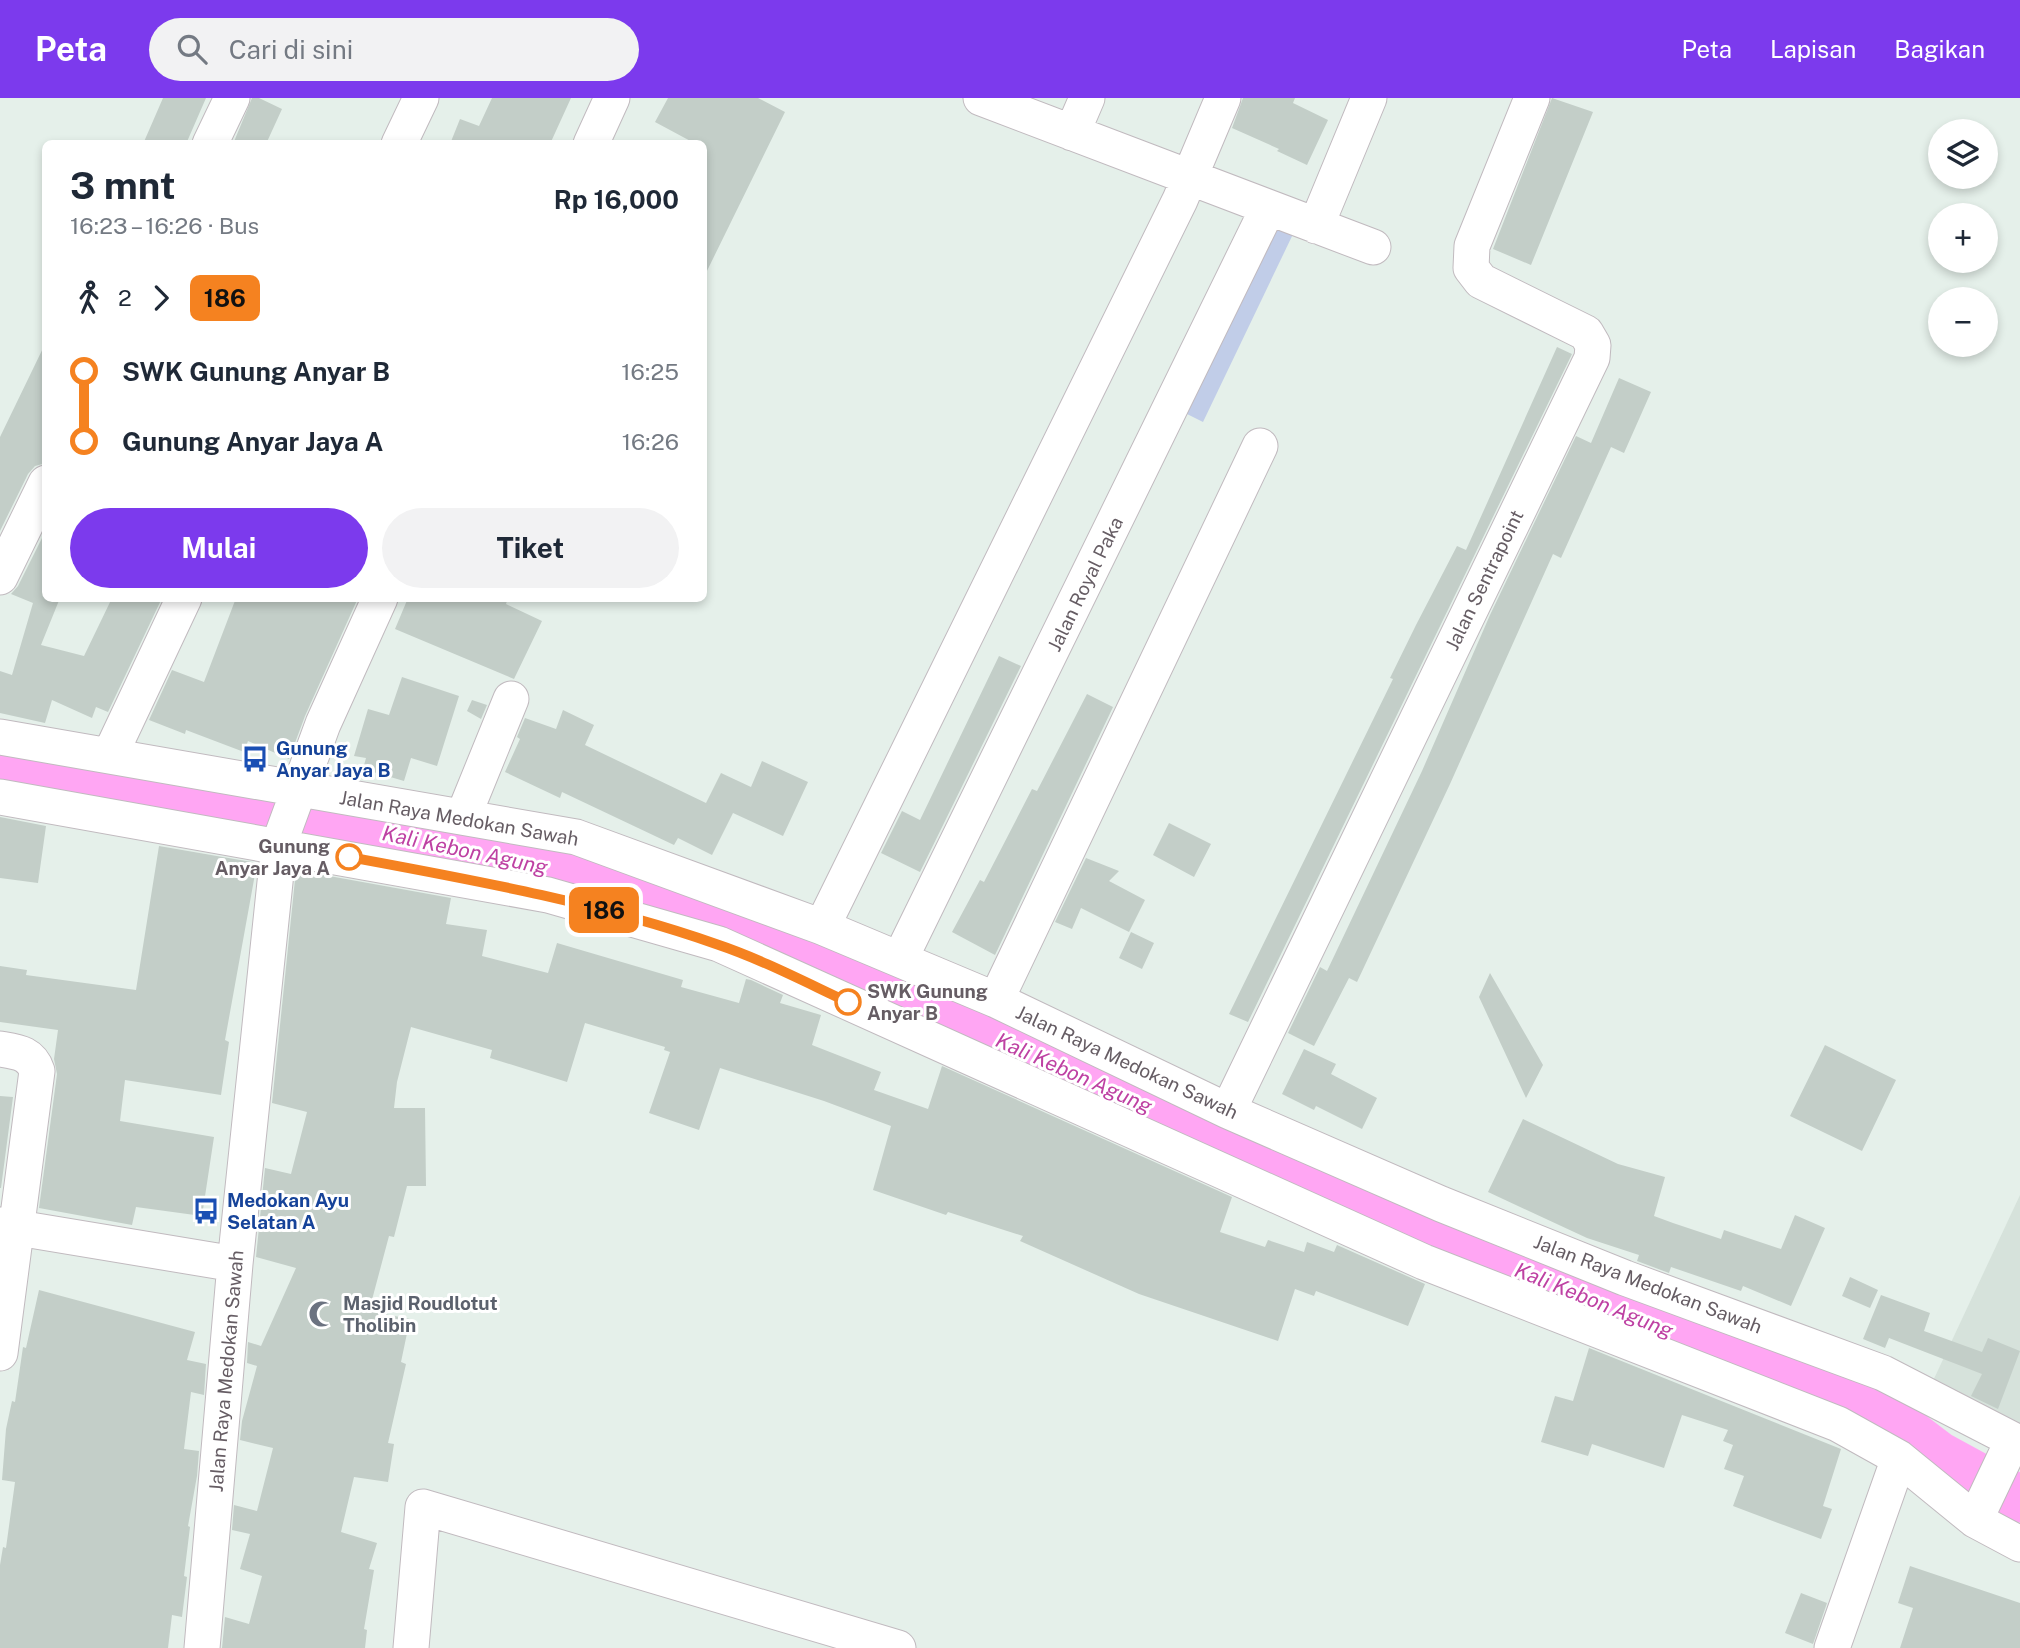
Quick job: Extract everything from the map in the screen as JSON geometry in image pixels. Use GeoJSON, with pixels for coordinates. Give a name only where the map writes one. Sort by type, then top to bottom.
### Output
{"type":"FeatureCollection","features":[{"type":"Feature","properties":{"kind":"street"},"geometry":{"type":"LineString","coordinates":[[212,140],[232,98]]}},
{"type":"Feature","properties":{"kind":"street"},"geometry":{"type":"LineString","coordinates":[[401,140],[421,98]]}},
{"type":"Feature","properties":{"kind":"street"},"geometry":{"type":"LineString","coordinates":[[593,140],[612,98]]}},
{"type":"Feature","properties":{"kind":"street"},"geometry":{"type":"LineString","coordinates":[[981,98],[1373,247]]}},
{"type":"Feature","properties":{"kind":"street"},"geometry":{"type":"LineString","coordinates":[[1072,134],[1087,98]]}},
{"type":"Feature","properties":{"kind":"street"},"geometry":{"type":"LineString","coordinates":[[822,926],[1189,179],[1223,98]]}},
{"type":"Feature","properties":{"kind":"street"},"geometry":{"type":"LineString","coordinates":[[1316,226],[1369,98]]}},
{"type":"Feature","properties":{"kind":"street","name":"Jalan Sentrapoint"},"geometry":{"type":"LineString","coordinates":[[1228,1111],[1592,358],[1592,345],[1586,333],[1481,281],[1471,268],[1472,246],[1532,98]]}},
{"type":"Feature","properties":{"kind":"street","name":"Jalan Royal Paka"},"geometry":{"type":"LineString","coordinates":[[900,960],[1268,208]]}},
{"type":"Feature","properties":{"kind":"street"},"geometry":{"type":"LineString","coordinates":[[996,1000],[1261,446]]}},
{"type":"Feature","properties":{"kind":"street"},"geometry":{"type":"LineString","coordinates":[[0,577],[42,491]]}},
{"type":"Feature","properties":{"kind":"street"},"geometry":{"type":"LineString","coordinates":[[110,755],[182,602]]}},
{"type":"Feature","properties":{"kind":"street"},"geometry":{"type":"LineString","coordinates":[[288,818],[323,724],[378,602]]}},
{"type":"Feature","properties":{"kind":"street"},"geometry":{"type":"LineString","coordinates":[[463,817],[511,699]]}},
{"type":"Feature","properties":{"kind":"street","name":"Jalan Raya Medokan Sawah"},"geometry":{"type":"LineString","coordinates":[[0,737],[110,755],[288,818],[719,944],[1424,1262],[1838,1424],[1899,1458],[1979,1511],[2020,1544]]}},
{"type":"Feature","properties":{"kind":"street","name":"Jalan Raya Medokan Sawah"},"geometry":{"type":"LineString","coordinates":[[0,797],[288,818],[463,817],[576,837],[822,926],[996,1000],[1228,1111],[1441,1204],[1625,1278],[1883,1373],[2013,1440],[1979,1511]]}},
{"type":"Feature","properties":{"kind":"street","name":"Jalan Raya Medokan Sawah"},"geometry":{"type":"LineString","coordinates":[[202,1648],[235,1264],[288,818]]}},
{"type":"Feature","properties":{"kind":"street"},"geometry":{"type":"LineString","coordinates":[[0,1049],[23,1053],[33,1060],[37,1072],[9,1227],[0,1353]]}},
{"type":"Feature","properties":{"kind":"street"},"geometry":{"type":"LineString","coordinates":[[9,1227],[235,1264]]}},
{"type":"Feature","properties":{"kind":"street"},"geometry":{"type":"LineString","coordinates":[[1832,1648],[1899,1458]]}},
{"type":"Feature","properties":{"kind":"street"},"geometry":{"type":"LineString","coordinates":[[411,1648],[423,1507],[898,1648]]}},
{"type":"Feature","properties":{"kind":"shaded area"},"geometry":{"type":"Polygon","coordinates":[[[1278,224],[1294,232],[1203,422],[1187,414],[1278,224]]]}},
{"type":"Feature","properties":{"kind":"shaded area"},"geometry":{"type":"Polygon","coordinates":[[[2020,1195],[2020,1425],[1932,1383],[2020,1195]]]}},
{"type":"Feature","properties":{"kind":"building"},"geometry":{"type":"Polygon","coordinates":[[[163,98],[206,98],[188,140],[145,140],[163,98]]]}},
{"type":"Feature","properties":{"kind":"building"},"geometry":{"type":"Polygon","coordinates":[[[252,98],[259,98],[282,109],[268,140],[235,140],[252,98]]]}},
{"type":"Feature","properties":{"kind":"building"},"geometry":{"type":"Polygon","coordinates":[[[492,98],[571,98],[552,140],[452,140],[460,119],[479,126],[492,98]]]}},
{"type":"Feature","properties":{"kind":"building"},"geometry":{"type":"Polygon","coordinates":[[[668,98],[758,98],[785,112],[707,271],[707,140],[689,140],[655,122],[668,98]]]}},
{"type":"Feature","properties":{"kind":"building"},"geometry":{"type":"Polygon","coordinates":[[[1243,98],[1295,98],[1293,103],[1328,120],[1307,165],[1232,128],[1243,98]]]}},
{"type":"Feature","properties":{"kind":"building"},"geometry":{"type":"Polygon","coordinates":[[[1552,98],[1593,112],[1531,265],[1493,249],[1552,98]]]}},
{"type":"Feature","properties":{"kind":"building"},"geometry":{"type":"Polygon","coordinates":[[[1557,347],[1572,354],[1248,1022],[1229,1014],[1393,679],[1390,678],[1416,625],[1457,546],[1466,550],[1557,347]]]}},
{"type":"Feature","properties":{"kind":"building"},"geometry":{"type":"Polygon","coordinates":[[[42,350],[42,464],[35,466],[28,474],[0,531],[0,437],[42,350]]]}},
{"type":"Feature","properties":{"kind":"building"},"geometry":{"type":"Polygon","coordinates":[[[1619,378],[1651,392],[1624,453],[1611,447],[1561,558],[1553,554],[1450,784],[1357,982],[1349,978],[1314,1046],[1288,1033],[1320,967],[1327,971],[1422,771],[1490,615],[1576,436],[1591,443],[1619,378]]]}},
{"type":"Feature","properties":{"kind":"building"},"geometry":{"type":"Polygon","coordinates":[[[42,538],[42,602],[58,602],[41,645],[84,656],[110,602],[160,602],[108,712],[96,707],[92,718],[52,700],[45,723],[0,713],[0,671],[12,675],[33,603],[11,594],[18,586],[42,538]]]}},
{"type":"Feature","properties":{"kind":"building"},"geometry":{"type":"Polygon","coordinates":[[[234,602],[356,602],[305,716],[289,759],[248,741],[244,752],[186,730],[185,734],[149,720],[172,670],[204,682],[234,602]]]}},
{"type":"Feature","properties":{"kind":"building"},"geometry":{"type":"Polygon","coordinates":[[[406,602],[507,602],[542,621],[514,679],[395,629],[406,602]]]}},
{"type":"Feature","properties":{"kind":"building"},"geometry":{"type":"Polygon","coordinates":[[[999,656],[1021,666],[920,872],[881,853],[902,811],[920,820],[999,656]]]}},
{"type":"Feature","properties":{"kind":"building"},"geometry":{"type":"Polygon","coordinates":[[[402,677],[459,696],[437,766],[411,758],[404,781],[363,769],[366,758],[354,756],[368,709],[389,715],[402,677]]]}},
{"type":"Feature","properties":{"kind":"building"},"geometry":{"type":"Polygon","coordinates":[[[1087,694],[1113,707],[995,955],[952,932],[980,880],[984,882],[1032,789],[1037,791],[1087,694]]]}},
{"type":"Feature","properties":{"kind":"building"},"geometry":{"type":"Polygon","coordinates":[[[472,700],[487,705],[481,719],[467,711],[472,700]]]}},
{"type":"Feature","properties":{"kind":"building"},"geometry":{"type":"Polygon","coordinates":[[[563,710],[594,725],[585,745],[706,803],[721,773],[751,787],[762,761],[808,782],[783,836],[733,813],[712,855],[678,838],[674,845],[562,792],[560,798],[505,772],[520,739],[517,737],[525,718],[556,729],[563,710]]]}},
{"type":"Feature","properties":{"kind":"building"},"geometry":{"type":"Polygon","coordinates":[[[0,817],[46,826],[38,883],[0,878],[0,817]]]}},
{"type":"Feature","properties":{"kind":"building"},"geometry":{"type":"Polygon","coordinates":[[[1169,823],[1211,844],[1194,877],[1153,855],[1169,823]]]}},
{"type":"Feature","properties":{"kind":"building"},"geometry":{"type":"Polygon","coordinates":[[[159,846],[257,863],[225,1040],[229,1042],[221,1095],[125,1080],[120,1121],[214,1137],[202,1216],[136,1207],[132,1225],[39,1208],[57,1074],[54,1059],[58,1030],[0,1022],[0,966],[27,970],[26,975],[136,990],[159,846]]]}},
{"type":"Feature","properties":{"kind":"building"},"geometry":{"type":"Polygon","coordinates":[[[1086,858],[1119,871],[1109,881],[1145,900],[1129,932],[1081,908],[1072,929],[1055,922],[1086,858]]]}},
{"type":"Feature","properties":{"kind":"building"},"geometry":{"type":"Polygon","coordinates":[[[296,870],[451,898],[446,924],[487,930],[482,956],[548,973],[557,943],[683,980],[681,987],[739,1003],[746,979],[751,980],[783,995],[780,1003],[821,1015],[812,1045],[881,1072],[874,1090],[928,1109],[942,1066],[1232,1197],[1220,1232],[1265,1247],[1268,1240],[1304,1252],[1307,1242],[1334,1252],[1337,1245],[1425,1284],[1408,1326],[1316,1291],[1314,1296],[1295,1289],[1278,1341],[1139,1294],[1020,1241],[1023,1236],[948,1212],[946,1215],[873,1190],[891,1126],[824,1101],[720,1068],[699,1130],[649,1113],[670,1052],[664,1050],[665,1047],[585,1023],[567,1082],[490,1058],[492,1050],[411,1027],[397,1082],[394,1108],[425,1108],[426,1186],[407,1186],[394,1237],[389,1236],[369,1311],[410,1319],[401,1362],[406,1364],[388,1443],[394,1444],[388,1482],[354,1477],[341,1532],[377,1543],[369,1569],[374,1570],[364,1629],[367,1630],[365,1648],[222,1648],[225,1617],[249,1624],[262,1576],[240,1569],[250,1534],[232,1530],[234,1505],[257,1511],[273,1448],[240,1440],[242,1421],[257,1366],[247,1363],[248,1342],[261,1346],[296,1268],[256,1257],[265,1168],[291,1174],[307,1112],[272,1103],[296,870]]]}},
{"type":"Feature","properties":{"kind":"building"},"geometry":{"type":"Polygon","coordinates":[[[1131,932],[1154,943],[1142,969],[1119,958],[1131,932]]]}},
{"type":"Feature","properties":{"kind":"building"},"geometry":{"type":"Polygon","coordinates":[[[1490,973],[1543,1065],[1526,1098],[1479,997],[1490,973]]]}},
{"type":"Feature","properties":{"kind":"building"},"geometry":{"type":"Polygon","coordinates":[[[1825,1045],[1896,1080],[1862,1151],[1790,1116],[1825,1045]]]}},
{"type":"Feature","properties":{"kind":"building"},"geometry":{"type":"Polygon","coordinates":[[[1304,1049],[1336,1064],[1331,1074],[1377,1098],[1362,1129],[1316,1106],[1314,1110],[1282,1094],[1304,1049]]]}},
{"type":"Feature","properties":{"kind":"building"},"geometry":{"type":"Polygon","coordinates":[[[0,1096],[13,1097],[1,1188],[0,1188],[0,1096]]]}},
{"type":"Feature","properties":{"kind":"building"},"geometry":{"type":"Polygon","coordinates":[[[1523,1119],[1618,1164],[1665,1177],[1654,1216],[1673,1223],[1721,1239],[1724,1230],[1781,1249],[1795,1215],[1825,1228],[1791,1306],[1743,1286],[1741,1291],[1671,1267],[1669,1273],[1637,1261],[1639,1255],[1587,1238],[1488,1192],[1523,1119]]]}},
{"type":"Feature","properties":{"kind":"building"},"geometry":{"type":"Polygon","coordinates":[[[1850,1277],[1878,1290],[1870,1308],[1842,1296],[1850,1277]]]}},
{"type":"Feature","properties":{"kind":"building"},"geometry":{"type":"Polygon","coordinates":[[[39,1290],[195,1332],[187,1360],[206,1364],[204,1395],[191,1392],[184,1449],[199,1451],[197,1476],[188,1526],[184,1576],[187,1577],[182,1617],[172,1615],[168,1648],[0,1648],[0,1565],[3,1547],[6,1548],[15,1482],[2,1480],[6,1429],[12,1401],[15,1402],[23,1347],[26,1348],[39,1290]]]}},
{"type":"Feature","properties":{"kind":"building"},"geometry":{"type":"Polygon","coordinates":[[[1881,1295],[1930,1313],[1924,1331],[1982,1352],[1988,1338],[2020,1351],[1998,1409],[1971,1396],[1982,1374],[1889,1338],[1885,1348],[1863,1339],[1881,1295]]]}},
{"type":"Feature","properties":{"kind":"building"},"geometry":{"type":"Polygon","coordinates":[[[1589,1348],[1841,1449],[1823,1506],[1832,1509],[1821,1539],[1733,1506],[1744,1476],[1724,1469],[1733,1445],[1723,1441],[1728,1430],[1682,1415],[1664,1468],[1592,1444],[1588,1456],[1541,1442],[1555,1396],[1573,1401],[1589,1348]]]}},
{"type":"Feature","properties":{"kind":"building"},"geometry":{"type":"Polygon","coordinates":[[[1910,1566],[2020,1603],[2020,1648],[1900,1648],[1913,1608],[1898,1603],[1910,1566]]]}},
{"type":"Feature","properties":{"kind":"building"},"geometry":{"type":"Polygon","coordinates":[[[1801,1593],[1827,1603],[1813,1644],[1785,1633],[1801,1593]]]}},
{"type":"Feature","properties":{"kind":"waterway","name":"Kali Kebon Agung"},"geometry":{"type":"LineString","coordinates":[[0,769],[322,820],[589,876],[754,929],[1461,1247],[1722,1348],[1889,1417],[1939,1455],[2020,1499]]}},
{"type":"Feature","properties":{"kind":"bus line","name":"186"},"geometry":{"type":"LineString","coordinates":[[349,857],[548,895],[628,916],[719,944],[848,1002]]}},
{"type":"Feature","properties":{"kind":"place","name":"Gunung Anyar Jaya B"},"geometry":{"type":"Point","coordinates":[255,759]}},
{"type":"Feature","properties":{"kind":"place","name":"Gunung Anyar Jaya A"},"geometry":{"type":"Point","coordinates":[349,857]}},
{"type":"Feature","properties":{"kind":"place","name":"SWK Gunung Anyar B"},"geometry":{"type":"Point","coordinates":[848,1002]}},
{"type":"Feature","properties":{"kind":"place","name":"Medokan Ayu Selatan A"},"geometry":{"type":"Point","coordinates":[206,1211]}},
{"type":"Feature","properties":{"kind":"place","name":"Masjid Roudlotut Tholibin"},"geometry":{"type":"Point","coordinates":[322,1314]}}]}
